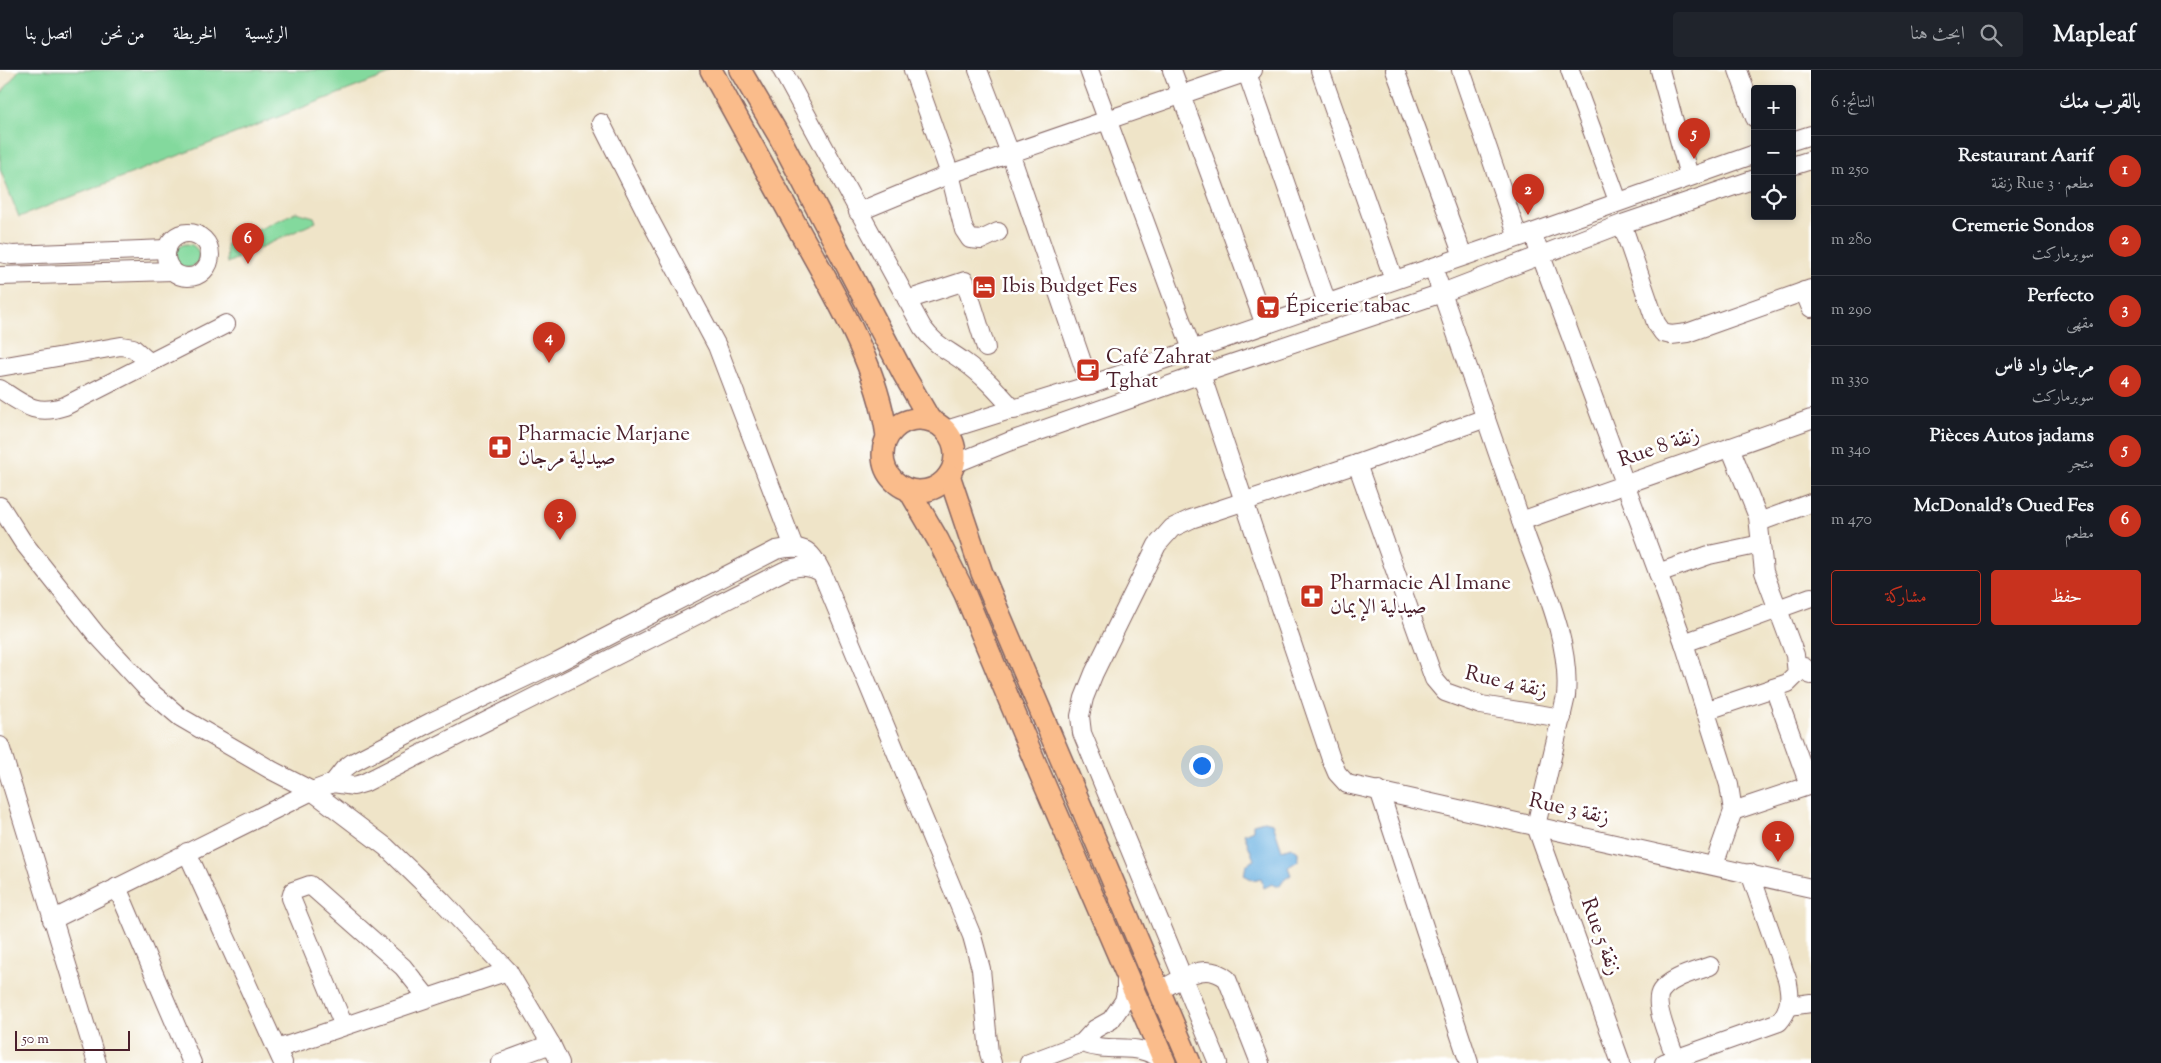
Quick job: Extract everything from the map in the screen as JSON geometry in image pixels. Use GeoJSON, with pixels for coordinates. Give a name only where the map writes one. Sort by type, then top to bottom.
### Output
{"type":"FeatureCollection","features":[{"type":"Feature","properties":{"kind":"main road"},"geometry":{"type":"LineString","coordinates":[[711,70],[845,315],[872,376],[881,404],[887,436],[883,454],[887,473],[900,486],[909,490],[927,490],[943,482],[951,470]]}},
{"type":"Feature","properties":{"kind":"main road"},"geometry":{"type":"LineString","coordinates":[[740,70],[779,136],[918,402],[954,446],[951,470],[982,573],[1190,1063]]}},
{"type":"Feature","properties":{"kind":"main road"},"geometry":{"type":"LineString","coordinates":[[887,436],[902,423],[911,419],[938,425]]}},
{"type":"Feature","properties":{"kind":"main road"},"geometry":{"type":"LineString","coordinates":[[909,490],[938,540],[965,594],[1040,774],[1165,1063]]}},
{"type":"Feature","properties":{"kind":"street"},"geometry":{"type":"LineString","coordinates":[[782,70],[922,327],[934,342],[962,360],[990,382],[1014,410]]}},
{"type":"Feature","properties":{"kind":"street"},"geometry":{"type":"LineString","coordinates":[[913,70],[950,174],[964,230],[970,239],[981,240],[998,232]]}},
{"type":"Feature","properties":{"kind":"street"},"geometry":{"type":"LineString","coordinates":[[978,70],[1010,153],[1090,385]]}},
{"type":"Feature","properties":{"kind":"street","name":"Rue 3 زنقة"},"geometry":{"type":"LineString","coordinates":[[1089,70],[1201,374],[1337,773],[1347,784],[1811,888]]}},
{"type":"Feature","properties":{"kind":"street"},"geometry":{"type":"LineString","coordinates":[[1172,70],[1265,325]]}},
{"type":"Feature","properties":{"kind":"street"},"geometry":{"type":"LineString","coordinates":[[1320,70],[1394,280]]}},
{"type":"Feature","properties":{"kind":"street"},"geometry":{"type":"LineString","coordinates":[[1395,70],[1463,256]]}},
{"type":"Feature","properties":{"kind":"street"},"geometry":{"type":"LineString","coordinates":[[1461,70],[1525,235],[1540,254],[1684,643],[1729,785],[1733,810],[1714,865]]}},
{"type":"Feature","properties":{"kind":"street"},"geometry":{"type":"LineString","coordinates":[[1570,70],[1626,198],[1642,218]]}},
{"type":"Feature","properties":{"kind":"street"},"geometry":{"type":"LineString","coordinates":[[1660,70],[1689,176]]}},
{"type":"Feature","properties":{"kind":"street"},"geometry":{"type":"LineString","coordinates":[[1738,70],[1751,107]]}},
{"type":"Feature","properties":{"kind":"street"},"geometry":{"type":"LineString","coordinates":[[858,212],[950,174],[1249,71],[1328,303]]}},
{"type":"Feature","properties":{"kind":"street"},"geometry":{"type":"LineString","coordinates":[[601,123],[717,346],[794,547]]}},
{"type":"Feature","properties":{"kind":"street"},"geometry":{"type":"LineString","coordinates":[[1796,140],[1811,135]]}},
{"type":"Feature","properties":{"kind":"street"},"geometry":{"type":"LineString","coordinates":[[938,425],[1014,410],[1090,385],[1751,155]]}},
{"type":"Feature","properties":{"kind":"street"},"geometry":{"type":"LineString","coordinates":[[1796,165],[1811,160]]}},
{"type":"Feature","properties":{"kind":"street"},"geometry":{"type":"LineString","coordinates":[[951,470],[1008,442],[1201,374],[1442,293],[1622,224],[1751,180]]}},
{"type":"Feature","properties":{"kind":"street"},"geometry":{"type":"LineString","coordinates":[[1622,224],[1656,323],[1663,333],[1671,335],[1687,333],[1808,290],[1811,308]]}},
{"type":"Feature","properties":{"kind":"street"},"geometry":{"type":"LineString","coordinates":[[0,276],[173,271],[188,278],[198,275],[207,266],[209,260],[208,247],[200,237],[187,233],[174,238],[167,249],[166,257],[173,271]]}},
{"type":"Feature","properties":{"kind":"street"},"geometry":{"type":"LineString","coordinates":[[0,253],[167,249]]}},
{"type":"Feature","properties":{"kind":"street"},"geometry":{"type":"LineString","coordinates":[[1433,267],[1522,521],[1565,654],[1568,678],[1562,718],[1536,826]]}},
{"type":"Feature","properties":{"kind":"street"},"geometry":{"type":"LineString","coordinates":[[906,300],[964,281],[986,348]]}},
{"type":"Feature","properties":{"kind":"street"},"geometry":{"type":"LineString","coordinates":[[0,389],[32,408],[45,412],[54,410],[226,324]]}},
{"type":"Feature","properties":{"kind":"street"},"geometry":{"type":"LineString","coordinates":[[0,367],[121,346],[133,348],[150,363]]}},
{"type":"Feature","properties":{"kind":"street"},"geometry":{"type":"LineString","coordinates":[[1218,1063],[1082,734],[1080,716],[1084,698],[1094,673],[1157,545],[1172,528],[1245,500],[1357,464],[1486,418]]}},
{"type":"Feature","properties":{"kind":"street","name":"Rue 8 زنقة"},"geometry":{"type":"LineString","coordinates":[[1522,521],[1811,419]]}},
{"type":"Feature","properties":{"kind":"street"},"geometry":{"type":"LineString","coordinates":[[1705,711],[1788,683],[1797,674],[1804,671],[1764,572],[1759,522],[1730,447]]}},
{"type":"Feature","properties":{"kind":"street","name":"Rue 4 زنقة"},"geometry":{"type":"LineString","coordinates":[[1357,464],[1434,679],[1445,692],[1481,705],[1562,718]]}},
{"type":"Feature","properties":{"kind":"street"},"geometry":{"type":"LineString","coordinates":[[1759,522],[1811,503]]}},
{"type":"Feature","properties":{"kind":"street"},"geometry":{"type":"LineString","coordinates":[[0,506],[23,542],[96,634],[147,689],[180,717],[273,771],[312,791],[386,847],[442,901],[508,971],[551,1044],[560,1063]]}},
{"type":"Feature","properties":{"kind":"street"},"geometry":{"type":"LineString","coordinates":[[1658,573],[1709,555],[1761,544]]}},
{"type":"Feature","properties":{"kind":"street"},"geometry":{"type":"LineString","coordinates":[[334,783],[344,769],[352,763],[414,731],[558,662],[776,550],[794,547],[802,548],[814,556],[822,573],[972,936],[981,969],[989,1053],[992,1063]]}},
{"type":"Feature","properties":{"kind":"street"},"geometry":{"type":"LineString","coordinates":[[52,920],[312,791],[334,783],[354,786],[364,783],[784,571],[799,566],[822,573]]}},
{"type":"Feature","properties":{"kind":"street"},"geometry":{"type":"LineString","coordinates":[[1684,643],[1811,597]]}},
{"type":"Feature","properties":{"kind":"street"},"geometry":{"type":"LineString","coordinates":[[1733,810],[1810,785],[1774,688]]}},
{"type":"Feature","properties":{"kind":"street"},"geometry":{"type":"LineString","coordinates":[[0,746],[97,1063]]}},
{"type":"Feature","properties":{"kind":"street"},"geometry":{"type":"LineString","coordinates":[[1379,790],[1469,1063]]}},
{"type":"Feature","properties":{"kind":"street","name":"Rue 5 زنقة"},"geometry":{"type":"LineString","coordinates":[[1536,826],[1621,1063]]}},
{"type":"Feature","properties":{"kind":"street"},"geometry":{"type":"LineString","coordinates":[[188,852],[280,1056],[344,1026],[508,971]]}},
{"type":"Feature","properties":{"kind":"street"},"geometry":{"type":"LineString","coordinates":[[1710,966],[1671,982],[1661,991],[1658,999],[1659,1009],[1670,1061],[1779,1022],[1789,1006],[1790,994],[1787,979],[1750,873]]}},
{"type":"Feature","properties":{"kind":"street"},"geometry":{"type":"LineString","coordinates":[[344,1026],[291,898],[293,891],[302,886],[310,885],[404,967],[427,997]]}},
{"type":"Feature","properties":{"kind":"street"},"geometry":{"type":"LineString","coordinates":[[117,887],[192,1063]]}},
{"type":"Feature","properties":{"kind":"street"},"geometry":{"type":"LineString","coordinates":[[1029,1063],[1082,1043],[1095,1029],[1111,1020],[1120,1008],[1126,992],[1127,983],[1123,965]]}},
{"type":"Feature","properties":{"kind":"street"},"geometry":{"type":"LineString","coordinates":[[1160,990],[1199,971],[1219,972],[1228,979],[1260,1063]]}},
{"type":"Feature","properties":{"kind":"street"},"geometry":{"type":"LineString","coordinates":[[1789,1006],[1811,1003]]}},
{"type":"Feature","properties":{"kind":"street"},"geometry":{"type":"LineString","coordinates":[[1082,1043],[1100,1049],[1138,1049],[1157,1056],[1165,1063]]}},
{"type":"Feature","properties":{"kind":"street"},"geometry":{"type":"LineString","coordinates":[[500,1063],[551,1044]]}},
{"type":"Feature","properties":{"kind":"green space"},"geometry":{"type":"Polygon","coordinates":[[[19,70],[400,70],[19,217],[0,169],[0,95],[19,70]]]}},
{"type":"Feature","properties":{"kind":"green space"},"geometry":{"type":"Polygon","coordinates":[[[296,212],[314,217],[316,222],[227,263],[226,245],[296,212]]]}},
{"type":"Feature","properties":{"kind":"green space"},"geometry":{"type":"Polygon","coordinates":[[[187,244],[192,245],[198,251],[198,261],[192,267],[187,268],[182,267],[176,261],[175,256],[176,251],[182,245],[187,244]]]}},
{"type":"Feature","properties":{"kind":"water"},"geometry":{"type":"Polygon","coordinates":[[[1264,821],[1273,823],[1282,850],[1291,847],[1298,852],[1298,861],[1288,867],[1291,875],[1280,886],[1272,884],[1264,888],[1261,878],[1253,880],[1244,875],[1246,865],[1254,860],[1244,834],[1253,830],[1253,824],[1264,821]]]}},
{"type":"Feature","properties":{"kind":"place","name":"Pièces Autos jadams"},"geometry":{"type":"Point","coordinates":[1694,159]}},
{"type":"Feature","properties":{"kind":"place","name":"Cremerie Sondos"},"geometry":{"type":"Point","coordinates":[1528,215]}},
{"type":"Feature","properties":{"kind":"place","name":"McDonald’s Oued Fes"},"geometry":{"type":"Point","coordinates":[248,264]}},
{"type":"Feature","properties":{"kind":"place","name":"Ibis Budget Fes"},"geometry":{"type":"Point","coordinates":[984,287]}},
{"type":"Feature","properties":{"kind":"place","name":"Épicerie tabac"},"geometry":{"type":"Point","coordinates":[1268,307]}},
{"type":"Feature","properties":{"kind":"place","name":"مرجان واد فاس"},"geometry":{"type":"Point","coordinates":[549,363]}},
{"type":"Feature","properties":{"kind":"place","name":"Café Zahrat Tghat"},"geometry":{"type":"Point","coordinates":[1088,370]}},
{"type":"Feature","properties":{"kind":"place","name":"Pharmacie Marjane صيدلية مرجان"},"geometry":{"type":"Point","coordinates":[500,447]}},
{"type":"Feature","properties":{"kind":"place","name":"Perfecto"},"geometry":{"type":"Point","coordinates":[560,540]}},
{"type":"Feature","properties":{"kind":"place","name":"Pharmacie Al Imane صيدلية الإيمان"},"geometry":{"type":"Point","coordinates":[1312,596]}},
{"type":"Feature","properties":{"kind":"place","name":"Restaurant Aarif"},"geometry":{"type":"Point","coordinates":[1778,862]}}]}
